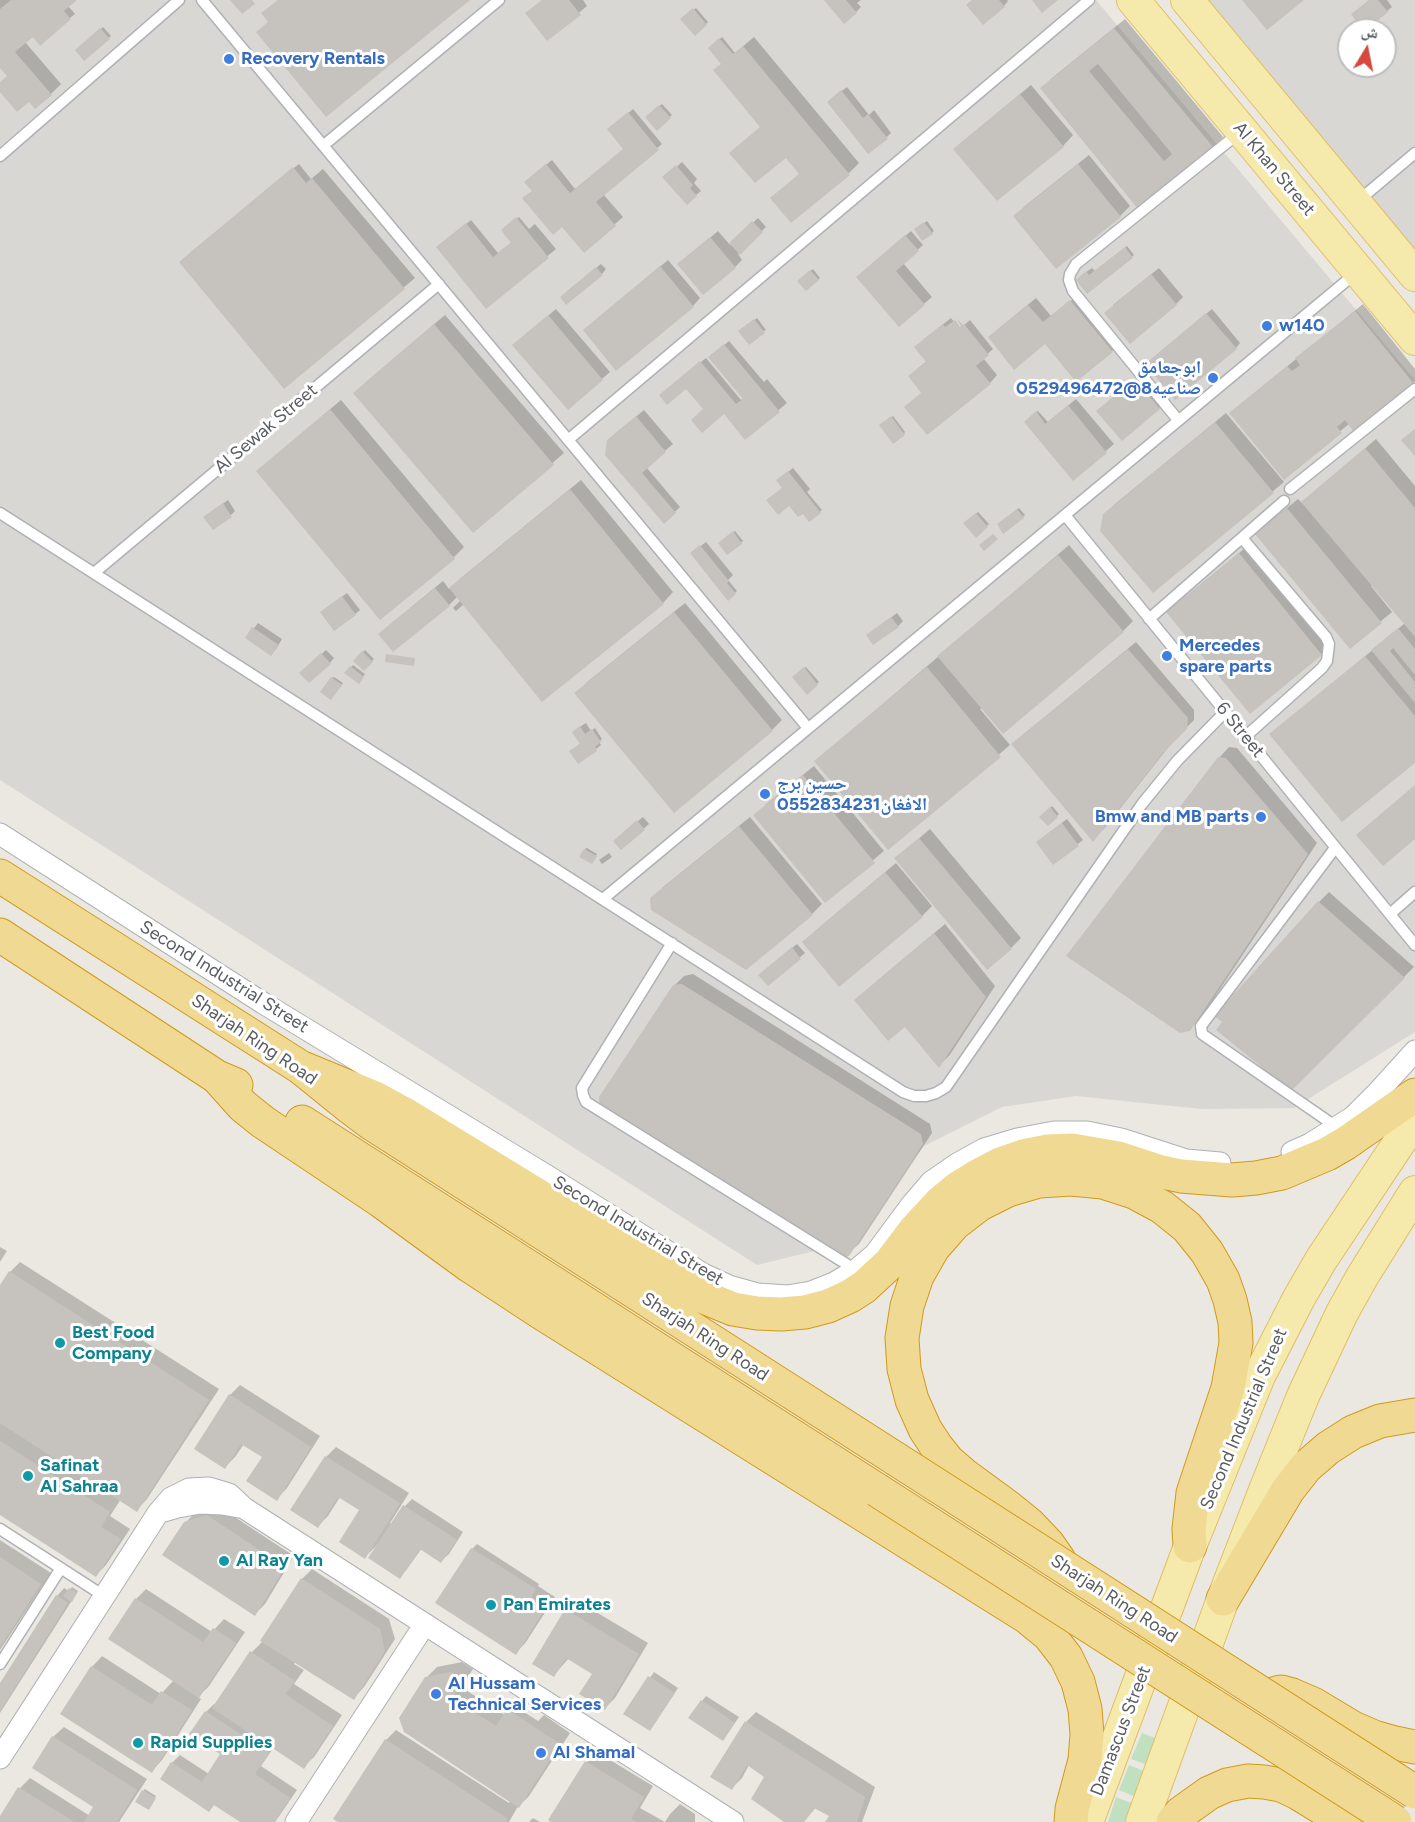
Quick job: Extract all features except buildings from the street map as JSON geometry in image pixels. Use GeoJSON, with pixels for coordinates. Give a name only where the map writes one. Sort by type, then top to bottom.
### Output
{"type":"FeatureCollection","features":[{"type":"Feature","properties":{"kind":"highway","name":"Sharjah Ring Road"},"geometry":{"type":"LineString","coordinates":[[0,876],[300,1067],[346,1106],[371,1123],[1415,1792]]}},
{"type":"Feature","properties":{"kind":"highway","name":"Sharjah Ring Road"},"geometry":{"type":"LineString","coordinates":[[0,935],[217,1077],[279,1107],[1395,1822]]}},
{"type":"Feature","properties":{"kind":"highway"},"geometry":{"type":"LineString","coordinates":[[300,1067],[375,1098],[400,1112],[704,1297],[733,1309],[781,1314],[805,1312],[828,1306],[864,1287],[890,1263],[915,1230],[940,1203],[958,1188],[1000,1164],[1023,1156],[1048,1151],[1072,1150],[1118,1158],[1181,1176],[1232,1180],[1256,1178],[1282,1173],[1327,1154],[1415,1095]]}},
{"type":"Feature","properties":{"kind":"highway"},"geometry":{"type":"LineString","coordinates":[[217,1077],[243,1106],[263,1122],[381,1201],[487,1277],[1027,1617],[1049,1635],[1066,1657],[1078,1682],[1085,1709],[1087,1734],[1084,1760],[1071,1822]]}},
{"type":"Feature","properties":{"kind":"highway"},"geometry":{"type":"LineString","coordinates":[[1063,1566],[1048,1544],[1029,1524],[948,1461],[936,1446],[925,1429],[912,1400],[904,1370],[902,1338],[907,1306],[917,1276],[933,1248],[954,1224],[980,1204],[1008,1190],[1039,1181],[1071,1179],[1103,1182],[1134,1192],[1162,1207],[1187,1227],[1207,1252],[1223,1280],[1230,1300],[1236,1343],[1228,1388],[1193,1493],[1189,1529],[1190,1546]]}},
{"type":"Feature","properties":{"kind":"highway"},"geometry":{"type":"LineString","coordinates":[[1223,1599],[1288,1490],[1306,1467],[1328,1448],[1353,1432],[1380,1421],[1415,1415]]}},
{"type":"Feature","properties":{"kind":"highway"},"geometry":{"type":"LineString","coordinates":[[1266,1696],[1281,1692],[1292,1695],[1374,1737],[1415,1747]]}},
{"type":"Feature","properties":{"kind":"highway"},"geometry":{"type":"LineString","coordinates":[[1173,1822],[1181,1813],[1209,1793],[1227,1785],[1248,1781],[1281,1785],[1345,1822]]}},
{"type":"Feature","properties":{"kind":"main road","name":"Al Khan Street"},"geometry":{"type":"LineString","coordinates":[[1133,0],[1415,339]]}},
{"type":"Feature","properties":{"kind":"main road"},"geometry":{"type":"LineString","coordinates":[[1187,0],[1415,274]]}},
{"type":"Feature","properties":{"kind":"main road","name":"Second Industrial Street"},"geometry":{"type":"LineString","coordinates":[[1156,1641],[1190,1546],[1259,1376],[1321,1260],[1415,1119]]}},
{"type":"Feature","properties":{"kind":"main road"},"geometry":{"type":"LineString","coordinates":[[1142,1822],[1223,1599],[1320,1358],[1362,1277],[1415,1192]]}},
{"type":"Feature","properties":{"kind":"main road","name":"Damascus Street"},"geometry":{"type":"LineString","coordinates":[[1087,1822],[1156,1641]]}},
{"type":"Feature","properties":{"kind":"street","name":"Second Industrial Street"},"geometry":{"type":"LineString","coordinates":[[0,834],[262,1003],[539,1171],[703,1274],[729,1286],[758,1294],[787,1296],[811,1292],[834,1283],[856,1270],[875,1254],[931,1182],[984,1149],[1017,1139],[1054,1132],[1087,1132],[1121,1139],[1186,1160],[1235,1164],[1262,1162],[1310,1144],[1338,1128],[1363,1108],[1415,1051]]}},
{"type":"Feature","properties":{"kind":"street"},"geometry":{"type":"LineString","coordinates":[[0,1758],[158,1513],[200,1503],[222,1504],[244,1508],[729,1821]]}},
{"type":"Feature","properties":{"kind":"street"},"geometry":{"type":"LineString","coordinates":[[296,1822],[425,1624]]}},
{"type":"Feature","properties":{"kind":"lane"},"geometry":{"type":"LineString","coordinates":[[0,156],[179,0]]}},
{"type":"Feature","properties":{"kind":"lane"},"geometry":{"type":"LineString","coordinates":[[202,0],[808,728]]}},
{"type":"Feature","properties":{"kind":"lane"},"geometry":{"type":"LineString","coordinates":[[324,145],[499,0]]}},
{"type":"Feature","properties":{"kind":"lane"},"geometry":{"type":"LineString","coordinates":[[568,440],[1089,0]]}},
{"type":"Feature","properties":{"kind":"lane"},"geometry":{"type":"LineString","coordinates":[[1179,420],[1073,291],[1069,280],[1070,274],[1076,264],[1242,131]]}},
{"type":"Feature","properties":{"kind":"lane"},"geometry":{"type":"LineString","coordinates":[[1355,203],[1415,153]]}},
{"type":"Feature","properties":{"kind":"lane"},"geometry":{"type":"LineString","coordinates":[[603,899],[1359,271]]}},
{"type":"Feature","properties":{"kind":"lane","name":"Al Sewak Street"},"geometry":{"type":"LineString","coordinates":[[94,573],[439,284]]}},
{"type":"Feature","properties":{"kind":"lane"},"geometry":{"type":"LineString","coordinates":[[1290,489],[1415,389]]}},
{"type":"Feature","properties":{"kind":"lane"},"geometry":{"type":"LineString","coordinates":[[1149,620],[1284,501]]}},
{"type":"Feature","properties":{"kind":"lane"},"geometry":{"type":"LineString","coordinates":[[0,513],[903,1092],[914,1096],[926,1096],[946,1087],[1153,789],[1225,712]]}},
{"type":"Feature","properties":{"kind":"lane","name":"6 Street"},"geometry":{"type":"LineString","coordinates":[[1065,515],[1415,945]]}},
{"type":"Feature","properties":{"kind":"lane"},"geometry":{"type":"LineString","coordinates":[[1242,538],[1326,637],[1329,644],[1327,661],[1322,669],[1245,737]]}},
{"type":"Feature","properties":{"kind":"lane"},"geometry":{"type":"LineString","coordinates":[[1335,848],[1201,1026],[1202,1034],[1338,1128]]}},
{"type":"Feature","properties":{"kind":"lane"},"geometry":{"type":"LineString","coordinates":[[1390,914],[1415,892]]}},
{"type":"Feature","properties":{"kind":"lane"},"geometry":{"type":"LineString","coordinates":[[672,943],[582,1088],[586,1102],[856,1270]]}},
{"type":"Feature","properties":{"kind":"lane"},"geometry":{"type":"LineString","coordinates":[[0,1529],[104,1596]]}},
{"type":"Feature","properties":{"kind":"lane"},"geometry":{"type":"LineString","coordinates":[[0,1664],[61,1568]]}},
{"type":"Feature","properties":{"kind":"shaded area"},"geometry":{"type":"Polygon","coordinates":[[[0,0],[1096,0],[1415,380],[1415,1032],[1294,1108],[1201,1109],[1076,1096],[1002,1107],[924,1146],[835,1246],[757,1265],[0,780],[0,0]]]}},
{"type":"Feature","properties":{"kind":"shaded area"},"geometry":{"type":"Polygon","coordinates":[[[1207,0],[1415,0],[1415,252],[1207,0]]]}},
{"type":"Feature","properties":{"kind":"green space"},"geometry":{"type":"Polygon","coordinates":[[[1142,1733],[1158,1739],[1148,1765],[1131,1759],[1142,1733]]]}},
{"type":"Feature","properties":{"kind":"green space"},"geometry":{"type":"Polygon","coordinates":[[[1129,1765],[1146,1772],[1136,1797],[1119,1790],[1129,1765]]]}},
{"type":"Feature","properties":{"kind":"green space"},"geometry":{"type":"Polygon","coordinates":[[[1116,1797],[1134,1804],[1127,1822],[1108,1822],[1116,1797]]]}},
{"type":"Feature","properties":{"kind":"place","name":"Recovery Rentals"},"geometry":{"type":"Point","coordinates":[229,59]}},
{"type":"Feature","properties":{"kind":"place","name":"w140"},"geometry":{"type":"Point","coordinates":[1267,326]}},
{"type":"Feature","properties":{"kind":"place","name":"ابوجعامق صناعيه8@0529496472"},"geometry":{"type":"Point","coordinates":[1213,378]}},
{"type":"Feature","properties":{"kind":"place","name":"Mercedes spare parts"},"geometry":{"type":"Point","coordinates":[1167,656]}},
{"type":"Feature","properties":{"kind":"place","name":"حسين برج الافغان0552834231"},"geometry":{"type":"Point","coordinates":[765,794]}},
{"type":"Feature","properties":{"kind":"place","name":"Bmw and MB parts"},"geometry":{"type":"Point","coordinates":[1261,817]}},
{"type":"Feature","properties":{"kind":"place","name":"Best Food Company"},"geometry":{"type":"Point","coordinates":[60,1343]}},
{"type":"Feature","properties":{"kind":"place","name":"Safinat Al Sahraa"},"geometry":{"type":"Point","coordinates":[28,1476]}},
{"type":"Feature","properties":{"kind":"place","name":"Al Ray Yan"},"geometry":{"type":"Point","coordinates":[224,1561]}},
{"type":"Feature","properties":{"kind":"place","name":"Pan Emirates"},"geometry":{"type":"Point","coordinates":[491,1605]}},
{"type":"Feature","properties":{"kind":"place","name":"Al Hussam Technical Services"},"geometry":{"type":"Point","coordinates":[436,1694]}},
{"type":"Feature","properties":{"kind":"place","name":"Rapid Supplies"},"geometry":{"type":"Point","coordinates":[138,1743]}},
{"type":"Feature","properties":{"kind":"place","name":"Al Shamal"},"geometry":{"type":"Point","coordinates":[541,1753]}}]}
